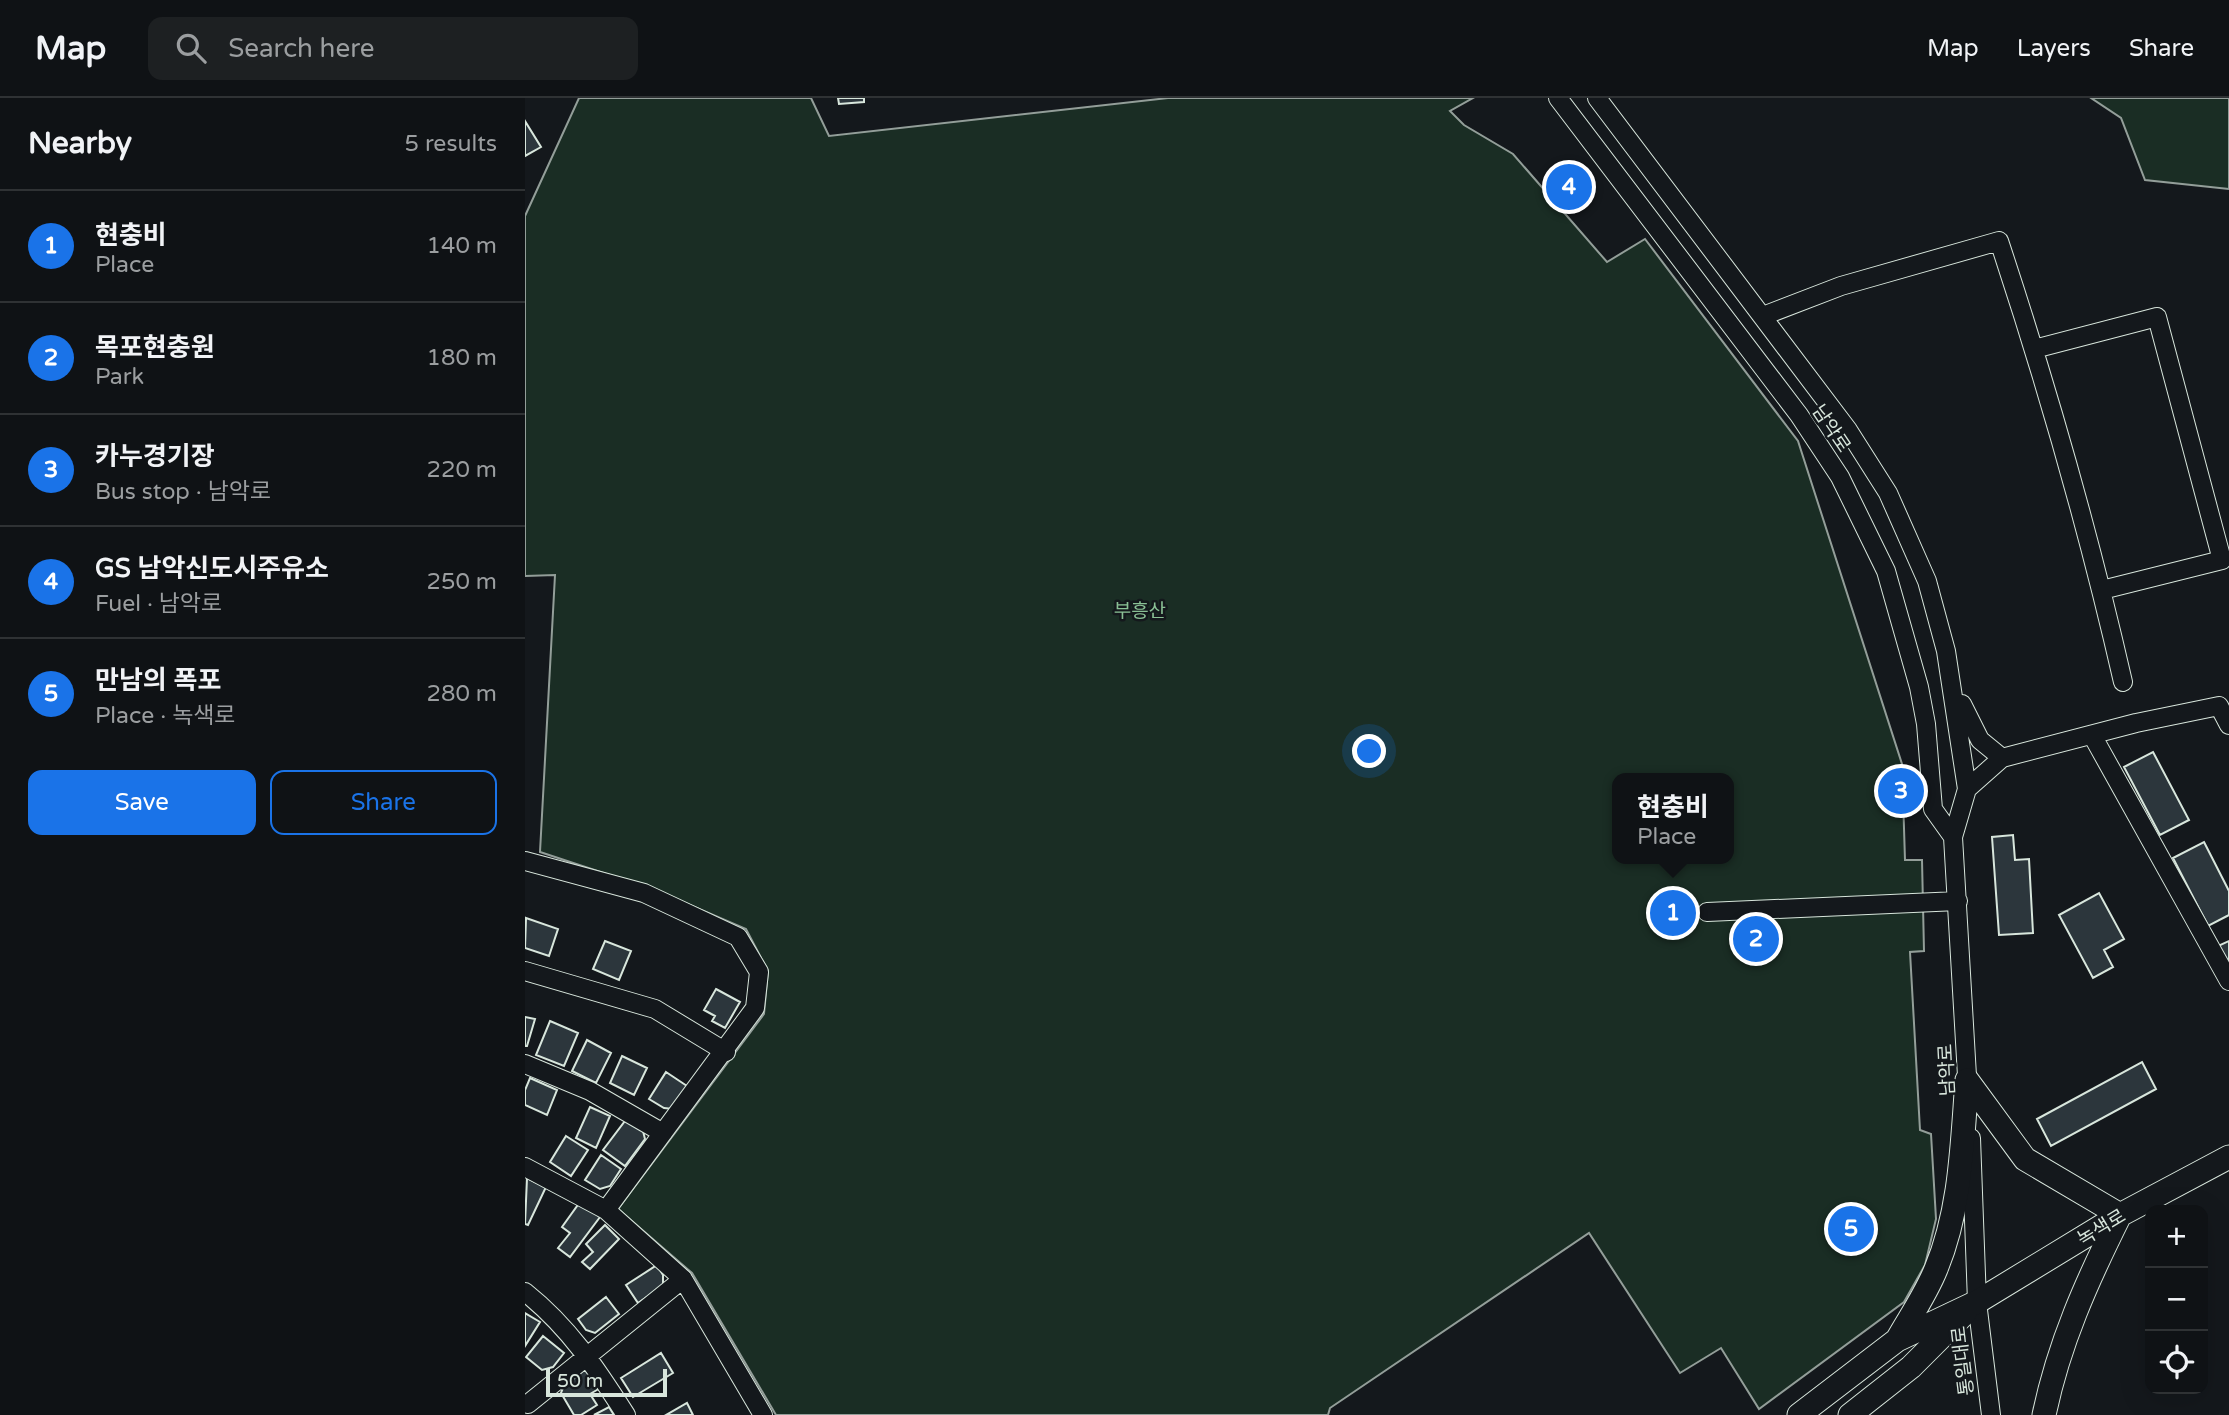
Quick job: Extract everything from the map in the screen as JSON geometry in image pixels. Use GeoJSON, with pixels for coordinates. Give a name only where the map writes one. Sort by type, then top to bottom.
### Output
{"type":"FeatureCollection","features":[{"type":"Feature","properties":{"kind":"main road"},"geometry":{"type":"LineString","coordinates":[[1967,1080],[2025,1159],[2120,1215],[2084,1285],[2067,1328],[2044,1415]]}},
{"type":"Feature","properties":{"kind":"main road"},"geometry":{"type":"LineString","coordinates":[[1897,1340],[1936,1270],[1947,1235],[1958,1194],[1967,1080]]}},
{"type":"Feature","properties":{"kind":"main road","name":"녹색로"},"geometry":{"type":"LineString","coordinates":[[1799,1415],[1897,1340],[1977,1302],[2120,1215],[2229,1157]]}},
{"type":"Feature","properties":{"kind":"main road","name":"녹색로"},"geometry":{"type":"LineString","coordinates":[[1850,1415],[1911,1367],[1977,1302]]}},
{"type":"Feature","properties":{"kind":"street","name":"남악로"},"geometry":{"type":"LineString","coordinates":[[1558,98],[1799,415],[1859,512],[1887,571],[1900,612],[1926,724],[1933,810],[1952,837]]}},
{"type":"Feature","properties":{"kind":"street","name":"남악로"},"geometry":{"type":"LineString","coordinates":[[1597,98],[1848,430],[1888,493],[1927,582],[1954,689],[1967,789],[1952,837],[1976,1227],[1977,1302]]}},
{"type":"Feature","properties":{"kind":"street"},"geometry":{"type":"LineString","coordinates":[[1763,316],[1841,286],[1999,241],[2034,349],[2102,590],[2123,682]]}},
{"type":"Feature","properties":{"kind":"street"},"geometry":{"type":"LineString","coordinates":[[2034,349],[2157,317],[2222,560],[2102,590]]}},
{"type":"Feature","properties":{"kind":"street"},"geometry":{"type":"LineString","coordinates":[[1954,689],[1980,740],[2002,758]]}},
{"type":"Feature","properties":{"kind":"street"},"geometry":{"type":"LineString","coordinates":[[1967,789],[2002,758],[2092,735],[2219,706],[2229,725]]}},
{"type":"Feature","properties":{"kind":"street"},"geometry":{"type":"LineString","coordinates":[[2092,735],[2229,981]]}},
{"type":"Feature","properties":{"kind":"street"},"geometry":{"type":"LineString","coordinates":[[526,866],[644,892],[738,937],[759,971],[755,1008],[726,1052],[606,1210]]}},
{"type":"Feature","properties":{"kind":"street"},"geometry":{"type":"LineString","coordinates":[[1707,912],[1958,901]]}},
{"type":"Feature","properties":{"kind":"street"},"geometry":{"type":"LineString","coordinates":[[525,971],[655,1009],[726,1052]]}},
{"type":"Feature","properties":{"kind":"street"},"geometry":{"type":"LineString","coordinates":[[525,1064],[590,1091],[663,1133]]}},
{"type":"Feature","properties":{"kind":"street"},"geometry":{"type":"LineString","coordinates":[[525,1167],[606,1210],[683,1279],[763,1415]]}},
{"type":"Feature","properties":{"kind":"street"},"geometry":{"type":"LineString","coordinates":[[529,1407],[588,1355],[683,1279]]}},
{"type":"Feature","properties":{"kind":"street"},"geometry":{"type":"LineString","coordinates":[[525,1292],[554,1314],[588,1355],[626,1415]]}},
{"type":"Feature","properties":{"kind":"street","name":"통일대로"},"geometry":{"type":"LineString","coordinates":[[1977,1302],[1991,1415]]}},
{"type":"Feature","properties":{"kind":"green space","name":"부흥산"},"geometry":{"type":"Polygon","coordinates":[[[579,98],[811,98],[829,136],[1168,98],[1473,98],[1450,111],[1464,125],[1513,154],[1607,262],[1645,239],[1798,441],[1902,764],[1905,860],[1922,860],[1924,951],[1910,952],[1920,1130],[1931,1134],[1936,1219],[1925,1265],[1904,1302],[1759,1409],[1721,1348],[1680,1373],[1589,1233],[1330,1408],[1328,1415],[776,1415],[692,1273],[618,1209],[764,1014],[768,971],[746,929],[655,890],[540,852],[555,575],[525,576],[525,216],[579,98]]]}},
{"type":"Feature","properties":{"kind":"green space"},"geometry":{"type":"Polygon","coordinates":[[[2091,98],[2229,98],[2229,189],[2145,180],[2121,118],[2091,98]]]}},
{"type":"Feature","properties":{"kind":"building"},"geometry":{"type":"Polygon","coordinates":[[[838,98],[864,98],[864,102],[839,104],[838,98]]]}},
{"type":"Feature","properties":{"kind":"building"},"geometry":{"type":"Polygon","coordinates":[[[525,121],[541,147],[525,156],[525,121]]]}},
{"type":"Feature","properties":{"kind":"building"},"geometry":{"type":"Polygon","coordinates":[[[2153,752],[2189,820],[2160,835],[2124,767],[2153,752]]]}},
{"type":"Feature","properties":{"kind":"building"},"geometry":{"type":"Polygon","coordinates":[[[2013,835],[2015,860],[2029,859],[2033,933],[1999,935],[1992,837],[2013,835]]]}},
{"type":"Feature","properties":{"kind":"building"},"geometry":{"type":"Polygon","coordinates":[[[2204,842],[2229,891],[2229,915],[2208,926],[2173,858],[2204,842]]]}},
{"type":"Feature","properties":{"kind":"building"},"geometry":{"type":"Polygon","coordinates":[[[2099,893],[2124,939],[2104,950],[2113,967],[2093,978],[2059,915],[2099,893]]]}},
{"type":"Feature","properties":{"kind":"building"},"geometry":{"type":"Polygon","coordinates":[[[526,918],[558,929],[549,956],[525,948],[526,918]]]}},
{"type":"Feature","properties":{"kind":"building"},"geometry":{"type":"Polygon","coordinates":[[[605,941],[631,951],[619,980],[593,969],[605,941]]]}},
{"type":"Feature","properties":{"kind":"building"},"geometry":{"type":"Polygon","coordinates":[[[2229,941],[2229,970],[2218,946],[2229,941]]]}},
{"type":"Feature","properties":{"kind":"building"},"geometry":{"type":"Polygon","coordinates":[[[716,989],[740,1002],[725,1028],[712,1021],[715,1016],[704,1010],[716,989]]]}},
{"type":"Feature","properties":{"kind":"building"},"geometry":{"type":"Polygon","coordinates":[[[525,1017],[535,1019],[527,1046],[525,1046],[525,1017]]]}},
{"type":"Feature","properties":{"kind":"building"},"geometry":{"type":"Polygon","coordinates":[[[550,1021],[578,1033],[564,1066],[536,1055],[550,1021]]]}},
{"type":"Feature","properties":{"kind":"building"},"geometry":{"type":"Polygon","coordinates":[[[587,1040],[611,1053],[596,1083],[572,1071],[587,1040]]]}},
{"type":"Feature","properties":{"kind":"building"},"geometry":{"type":"Polygon","coordinates":[[[622,1056],[647,1068],[634,1095],[610,1083],[622,1056]]]}},
{"type":"Feature","properties":{"kind":"building"},"geometry":{"type":"Polygon","coordinates":[[[2142,1062],[2156,1089],[2051,1146],[2037,1119],[2142,1062]]]}},
{"type":"Feature","properties":{"kind":"building"},"geometry":{"type":"Polygon","coordinates":[[[666,1072],[687,1086],[673,1109],[664,1108],[649,1099],[666,1072]]]}},
{"type":"Feature","properties":{"kind":"building"},"geometry":{"type":"Polygon","coordinates":[[[530,1078],[557,1090],[547,1115],[525,1105],[525,1090],[530,1078]]]}},
{"type":"Feature","properties":{"kind":"building"},"geometry":{"type":"Polygon","coordinates":[[[590,1107],[610,1116],[596,1148],[576,1138],[590,1107]]]}},
{"type":"Feature","properties":{"kind":"building"},"geometry":{"type":"Polygon","coordinates":[[[625,1121],[642,1127],[645,1139],[625,1166],[603,1150],[625,1121]]]}},
{"type":"Feature","properties":{"kind":"building"},"geometry":{"type":"Polygon","coordinates":[[[566,1136],[588,1150],[571,1176],[550,1162],[566,1136]]]}},
{"type":"Feature","properties":{"kind":"building"},"geometry":{"type":"Polygon","coordinates":[[[601,1155],[621,1169],[610,1186],[600,1189],[585,1180],[601,1155]]]}},
{"type":"Feature","properties":{"kind":"building"},"geometry":{"type":"Polygon","coordinates":[[[527,1178],[546,1187],[528,1225],[525,1224],[527,1178]]]}},
{"type":"Feature","properties":{"kind":"building"},"geometry":{"type":"Polygon","coordinates":[[[580,1202],[600,1217],[570,1257],[558,1248],[570,1233],[562,1227],[580,1202]]]}},
{"type":"Feature","properties":{"kind":"building"},"geometry":{"type":"Polygon","coordinates":[[[605,1225],[619,1239],[590,1269],[582,1262],[593,1252],[586,1244],[605,1225]]]}},
{"type":"Feature","properties":{"kind":"building"},"geometry":{"type":"Polygon","coordinates":[[[657,1265],[663,1275],[663,1286],[638,1303],[626,1285],[657,1265]]]}},
{"type":"Feature","properties":{"kind":"building"},"geometry":{"type":"Polygon","coordinates":[[[606,1297],[619,1314],[595,1333],[586,1330],[578,1319],[606,1297]]]}},
{"type":"Feature","properties":{"kind":"building"},"geometry":{"type":"Polygon","coordinates":[[[525,1313],[540,1322],[525,1346],[525,1313]]]}},
{"type":"Feature","properties":{"kind":"building"},"geometry":{"type":"Polygon","coordinates":[[[543,1336],[564,1353],[553,1367],[542,1370],[526,1357],[543,1336]]]}},
{"type":"Feature","properties":{"kind":"building"},"geometry":{"type":"Polygon","coordinates":[[[661,1353],[673,1373],[633,1397],[621,1378],[661,1353]]]}},
{"type":"Feature","properties":{"kind":"building"},"geometry":{"type":"Polygon","coordinates":[[[581,1370],[594,1373],[602,1387],[590,1394],[597,1405],[581,1415],[574,1415],[561,1393],[565,1383],[581,1370]]]}},
{"type":"Feature","properties":{"kind":"building"},"geometry":{"type":"Polygon","coordinates":[[[687,1403],[693,1415],[666,1415],[687,1403]]]}},
{"type":"Feature","properties":{"kind":"building"},"geometry":{"type":"Polygon","coordinates":[[[609,1407],[614,1415],[594,1415],[609,1407]]]}},
{"type":"Feature","properties":{"kind":"place","name":"GS 남악신도시주유소"},"geometry":{"type":"Point","coordinates":[1569,187]}},
{"type":"Feature","properties":{"kind":"place","name":"카누경기장"},"geometry":{"type":"Point","coordinates":[1901,791]}},
{"type":"Feature","properties":{"kind":"place","name":"현충비"},"geometry":{"type":"Point","coordinates":[1673,913]}},
{"type":"Feature","properties":{"kind":"place","name":"목포현충원"},"geometry":{"type":"Point","coordinates":[1756,939]}},
{"type":"Feature","properties":{"kind":"place","name":"만남의 폭포"},"geometry":{"type":"Point","coordinates":[1851,1229]}}]}
